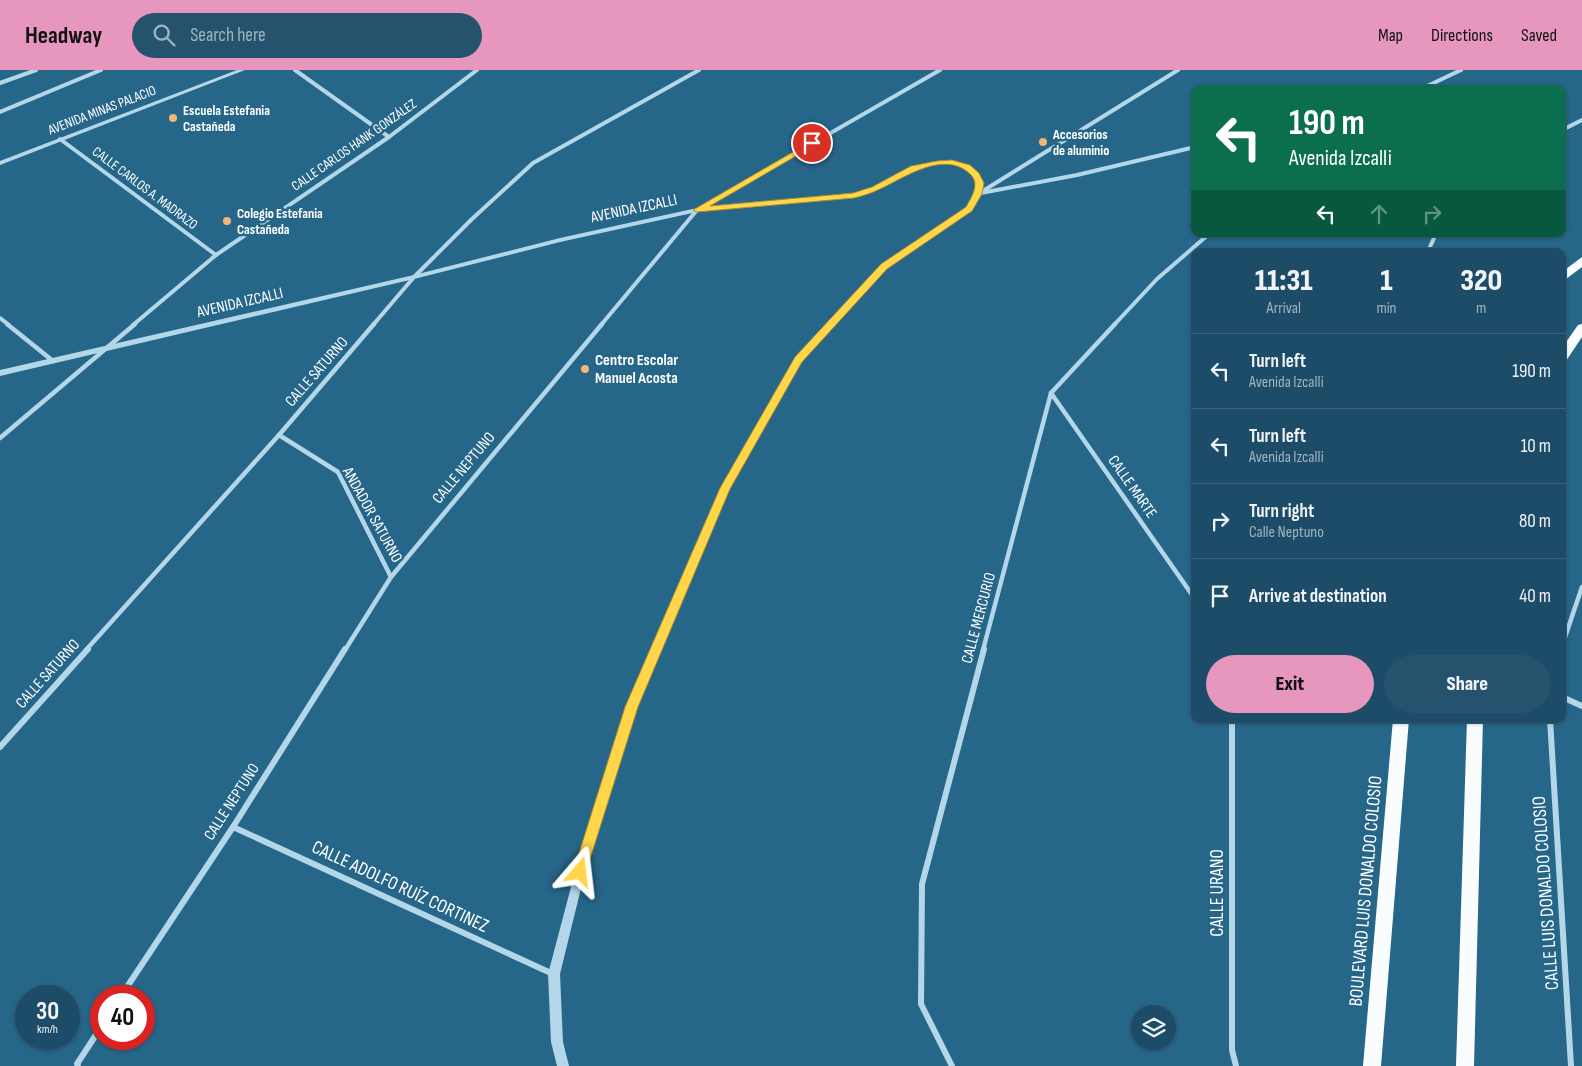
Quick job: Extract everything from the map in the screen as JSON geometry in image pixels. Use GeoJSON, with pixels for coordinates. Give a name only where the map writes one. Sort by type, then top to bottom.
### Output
{"type":"FeatureCollection","features":[{"type":"Feature","properties":{"kind":"highway"},"geometry":{"type":"LineString","coordinates":[[1566,275],[1582,261]]}},
{"type":"Feature","properties":{"kind":"highway"},"geometry":{"type":"LineString","coordinates":[[1566,352],[1582,328]]}},
{"type":"Feature","properties":{"kind":"highway","name":"BOULEVARD LUIS DONALDO COLOSIO"},"geometry":{"type":"LineString","coordinates":[[1372,1066],[1401,723]]}},
{"type":"Feature","properties":{"kind":"highway"},"geometry":{"type":"LineString","coordinates":[[1465,1066],[1475,723]]}},
{"type":"Feature","properties":{"kind":"street"},"geometry":{"type":"LineString","coordinates":[[0,83],[36,70]]}},
{"type":"Feature","properties":{"kind":"street"},"geometry":{"type":"LineString","coordinates":[[0,112],[101,70]]}},
{"type":"Feature","properties":{"kind":"street","name":"AVENIDA MINAS PALACIO"},"geometry":{"type":"LineString","coordinates":[[0,163],[242,70]]}},
{"type":"Feature","properties":{"kind":"street"},"geometry":{"type":"LineString","coordinates":[[295,70],[389,136]]}},
{"type":"Feature","properties":{"kind":"street","name":"CALLE CARLOS HANK GONZÁLEZ"},"geometry":{"type":"LineString","coordinates":[[0,438],[216,255],[389,136],[477,70]]}},
{"type":"Feature","properties":{"kind":"street","name":"CALLE SATURNO"},"geometry":{"type":"LineString","coordinates":[[0,746],[2,740],[279,435],[414,277],[472,219],[533,163],[699,70]]}},
{"type":"Feature","properties":{"kind":"street","name":"CALLE NEPTUNO"},"geometry":{"type":"LineString","coordinates":[[129,985],[233,827],[392,576],[697,210],[940,70]]}},
{"type":"Feature","properties":{"kind":"street"},"geometry":{"type":"LineString","coordinates":[[563,1066],[558,1042],[554,974],[580,872],[631,707],[725,488],[798,359],[884,266],[969,209],[978,194],[1178,70]]}},
{"type":"Feature","properties":{"kind":"street"},"geometry":{"type":"LineString","coordinates":[[1429,85],[1461,70]]}},
{"type":"Feature","properties":{"kind":"street"},"geometry":{"type":"LineString","coordinates":[[1566,128],[1582,120]]}},
{"type":"Feature","properties":{"kind":"street","name":"CALLE CARLOS A. MADRAZO"},"geometry":{"type":"LineString","coordinates":[[60,139],[216,255]]}},
{"type":"Feature","properties":{"kind":"street"},"geometry":{"type":"LineString","coordinates":[[978,194],[1077,175],[1191,148]]}},
{"type":"Feature","properties":{"kind":"street","name":"AVENIDA IZCALLI"},"geometry":{"type":"LineString","coordinates":[[0,373],[414,277],[560,240],[697,210],[854,196],[875,188],[914,168],[937,163],[952,162],[967,167],[976,175],[979,183],[978,194]]}},
{"type":"Feature","properties":{"kind":"street","name":"CALLE MERCURIO"},"geometry":{"type":"LineString","coordinates":[[1193,248],[1206,237]]}},
{"type":"Feature","properties":{"kind":"street","name":"CALLE MERCURIO"},"geometry":{"type":"LineString","coordinates":[[952,1066],[921,1004],[922,884],[1051,393],[1157,280],[1191,250]]}},
{"type":"Feature","properties":{"kind":"street"},"geometry":{"type":"LineString","coordinates":[[0,318],[53,361]]}},
{"type":"Feature","properties":{"kind":"street","name":"CALLE MARTE"},"geometry":{"type":"LineString","coordinates":[[1051,393],[1191,592]]}},
{"type":"Feature","properties":{"kind":"street","name":"ANDADOR SATURNO"},"geometry":{"type":"LineString","coordinates":[[279,435],[338,472],[392,576]]}},
{"type":"Feature","properties":{"kind":"street"},"geometry":{"type":"LineString","coordinates":[[1566,634],[1582,587]]}},
{"type":"Feature","properties":{"kind":"street"},"geometry":{"type":"LineString","coordinates":[[1566,699],[1582,706]]}},
{"type":"Feature","properties":{"kind":"street","name":"CALLE URANO"},"geometry":{"type":"LineString","coordinates":[[1232,723],[1232,1050],[1236,1066]]}},
{"type":"Feature","properties":{"kind":"street","name":"CALLE LUIS DONALDO COLOSIO"},"geometry":{"type":"LineString","coordinates":[[1550,723],[1572,1066]]}},
{"type":"Feature","properties":{"kind":"street","name":"CALLE ADOLFO RUÍZ CORTINEZ"},"geometry":{"type":"LineString","coordinates":[[233,827],[554,974]]}},
{"type":"Feature","properties":{"kind":"street"},"geometry":{"type":"LineString","coordinates":[[78,1065],[90,1045]]}},
{"type":"Feature","properties":{"kind":"place","name":"Escuela Estefania Castañeda"},"geometry":{"type":"Point","coordinates":[173,118]}},
{"type":"Feature","properties":{"kind":"place","name":"Accesorios de aluminio"},"geometry":{"type":"Point","coordinates":[1043,142]}},
{"type":"Feature","properties":{"kind":"place","name":"Colegio Estefania Castañeda"},"geometry":{"type":"Point","coordinates":[227,221]}},
{"type":"Feature","properties":{"kind":"place","name":"Centro Escolar Manuel Acosta"},"geometry":{"type":"Point","coordinates":[585,369]}},
{"type":"Feature","properties":{"kind":"route"},"geometry":{"type":"LineString","coordinates":[[580,872],[631,707],[725,488],[798,359],[884,266],[969,209],[978,194],[979,183],[976,175],[967,167],[952,162],[914,168],[875,188],[854,196],[762,202],[697,210],[812,143]]}}]}
